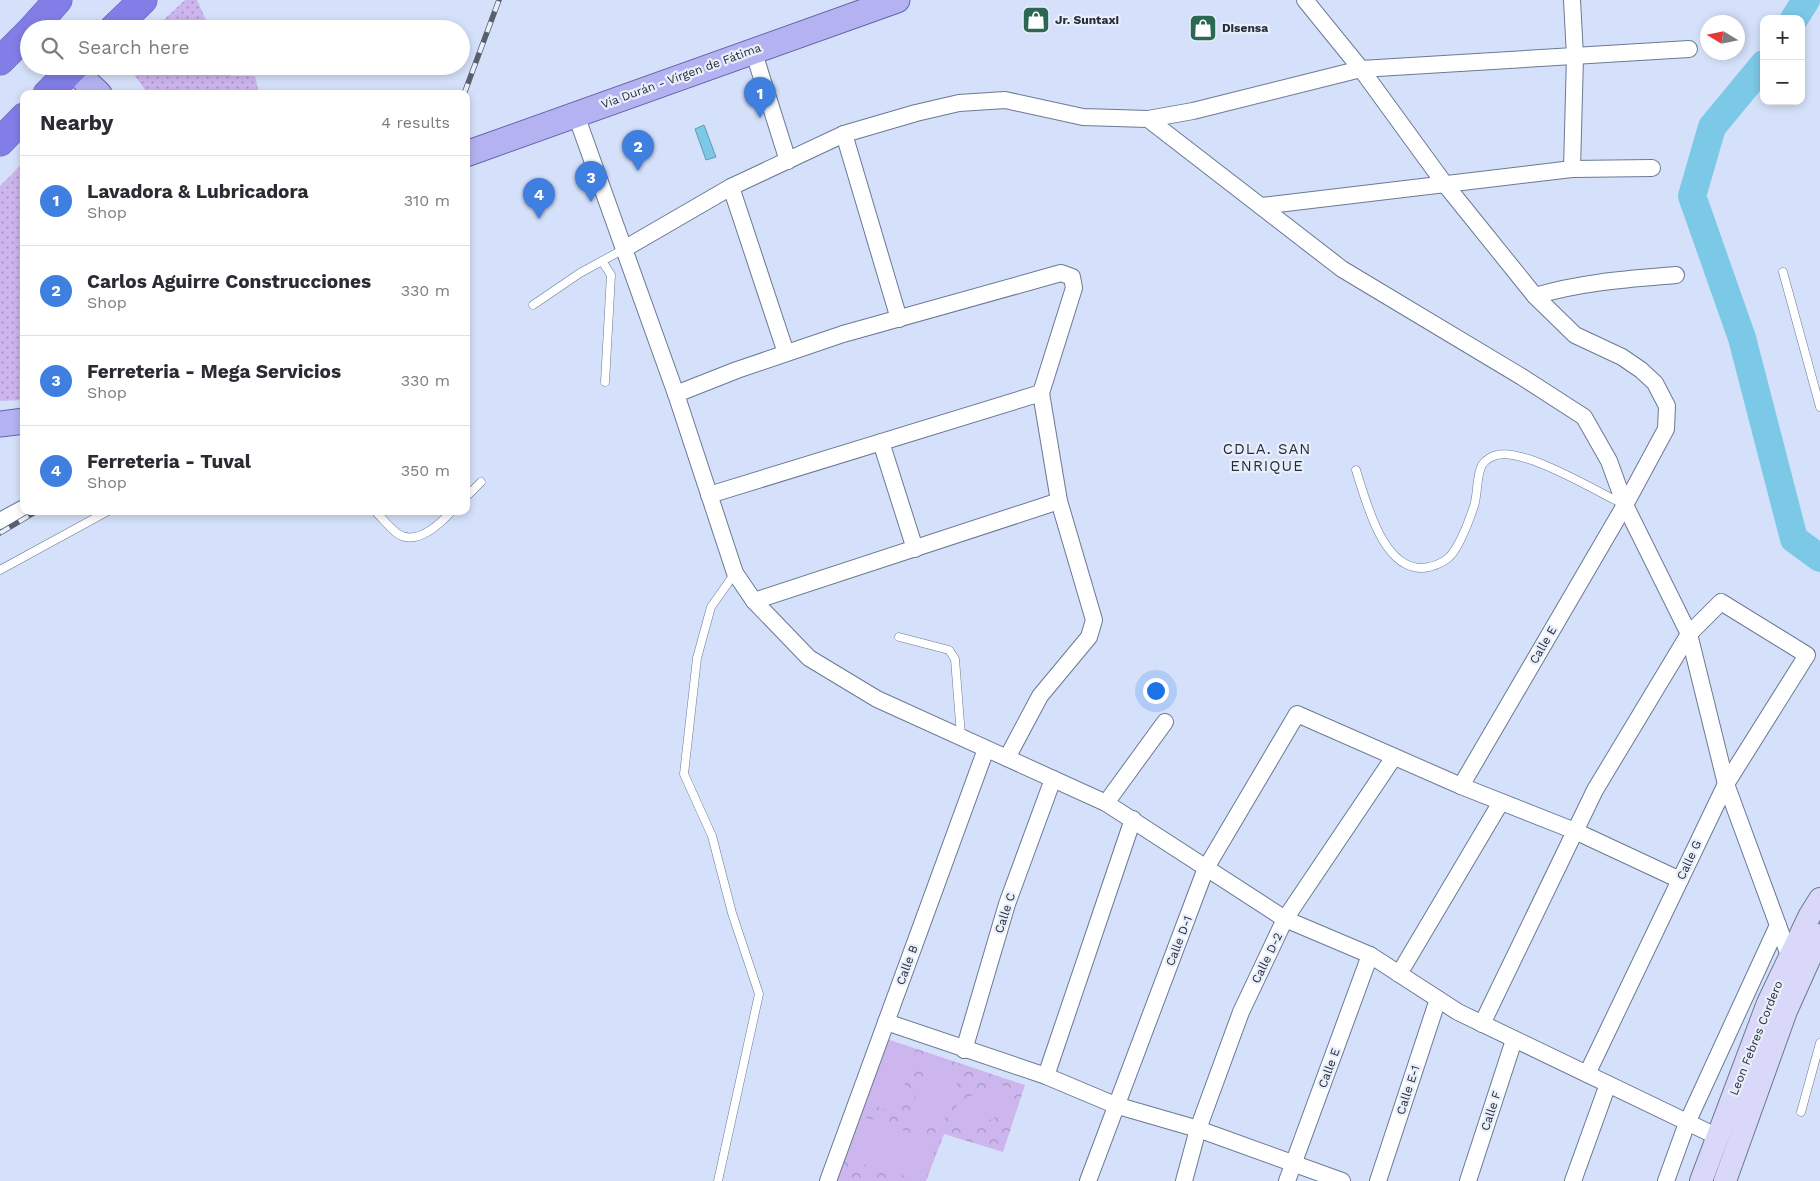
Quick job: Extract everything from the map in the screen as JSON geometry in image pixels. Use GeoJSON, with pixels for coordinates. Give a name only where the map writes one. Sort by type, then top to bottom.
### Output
{"type":"FeatureCollection","features":[{"type":"Feature","properties":{"kind":"highway"},"geometry":{"type":"LineString","coordinates":[[40,20],[58,0]]}},
{"type":"Feature","properties":{"kind":"highway"},"geometry":{"type":"LineString","coordinates":[[122,20],[142,0]]}},
{"type":"Feature","properties":{"kind":"highway"},"geometry":{"type":"LineString","coordinates":[[0,62],[20,41]]}},
{"type":"Feature","properties":{"kind":"highway"},"geometry":{"type":"LineString","coordinates":[[51,90],[65,75]]}},
{"type":"Feature","properties":{"kind":"highway"},"geometry":{"type":"LineString","coordinates":[[0,142],[20,121]]}},
{"type":"Feature","properties":{"kind":"main road","name":"Vía Durán - Vírgen de Fátima"},"geometry":{"type":"LineString","coordinates":[[470,153],[897,0]]}},
{"type":"Feature","properties":{"kind":"main road"},"geometry":{"type":"LineString","coordinates":[[80,75],[95,90]]}},
{"type":"Feature","properties":{"kind":"main road"},"geometry":{"type":"LineString","coordinates":[[0,424],[20,422]]}},
{"type":"Feature","properties":{"kind":"street","name":"Calle E"},"geometry":{"type":"LineString","coordinates":[[1305,0],[1361,69],[1444,183],[1535,296],[1575,335],[1622,357],[1642,370],[1655,383],[1667,406],[1666,428],[1625,505],[1461,786]]}},
{"type":"Feature","properties":{"kind":"street"},"geometry":{"type":"LineString","coordinates":[[1572,0],[1575,56],[1572,169]]}},
{"type":"Feature","properties":{"kind":"street"},"geometry":{"type":"LineString","coordinates":[[624,249],[731,187],[844,134],[916,113],[985,100],[1004,100],[1083,118],[1148,119],[1192,111],[1361,69],[1689,49]]}},
{"type":"Feature","properties":{"kind":"street"},"geometry":{"type":"LineString","coordinates":[[753,50],[788,161]]}},
{"type":"Feature","properties":{"kind":"street"},"geometry":{"type":"LineString","coordinates":[[576,115],[676,394],[736,573],[754,602],[808,658],[877,700],[1106,803],[1285,919],[1370,955],[1438,999],[1482,1024],[1716,1136]]}},
{"type":"Feature","properties":{"kind":"street"},"geometry":{"type":"LineString","coordinates":[[1148,119],[1342,269],[1522,377],[1584,417],[1610,461],[1625,505],[1689,634],[1726,784],[1778,925],[1803,963]]}},
{"type":"Feature","properties":{"kind":"street"},"geometry":{"type":"LineString","coordinates":[[844,134],[899,319]]}},
{"type":"Feature","properties":{"kind":"street"},"geometry":{"type":"LineString","coordinates":[[1262,206],[1572,169],[1652,168]]}},
{"type":"Feature","properties":{"kind":"street"},"geometry":{"type":"LineString","coordinates":[[731,187],[786,353]]}},
{"type":"Feature","properties":{"kind":"street"},"geometry":{"type":"LineString","coordinates":[[676,394],[842,334],[1061,273],[1072,277],[1074,288],[1041,393],[1059,501],[1094,620],[1089,638],[1031,711],[1007,758]]}},
{"type":"Feature","properties":{"kind":"street"},"geometry":{"type":"LineString","coordinates":[[1535,296],[1556,289],[1608,280],[1676,275]]}},
{"type":"Feature","properties":{"kind":"street"},"geometry":{"type":"LineString","coordinates":[[709,495],[1041,393]]}},
{"type":"Feature","properties":{"kind":"street"},"geometry":{"type":"LineString","coordinates":[[882,442],[915,549]]}},
{"type":"Feature","properties":{"kind":"street"},"geometry":{"type":"LineString","coordinates":[[754,602],[1059,501]]}},
{"type":"Feature","properties":{"kind":"street"},"geometry":{"type":"LineString","coordinates":[[0,522],[20,510]]}},
{"type":"Feature","properties":{"kind":"street","name":"Calle G"},"geometry":{"type":"LineString","coordinates":[[1587,1074],[1726,784],[1807,655],[1721,602],[1689,634]]}},
{"type":"Feature","properties":{"kind":"street"},"geometry":{"type":"LineString","coordinates":[[1482,1024],[1595,790],[1689,634]]}},
{"type":"Feature","properties":{"kind":"street","name":"Calle D-1"},"geometry":{"type":"LineString","coordinates":[[1088,1181],[1115,1105],[1206,868],[1297,714],[1394,757]]}},
{"type":"Feature","properties":{"kind":"street"},"geometry":{"type":"LineString","coordinates":[[1106,803],[1165,722]]}},
{"type":"Feature","properties":{"kind":"street","name":"Calle B"},"geometry":{"type":"LineString","coordinates":[[828,1181],[986,749]]}},
{"type":"Feature","properties":{"kind":"street"},"geometry":{"type":"LineString","coordinates":[[1394,757],[1575,831],[1680,880]]}},
{"type":"Feature","properties":{"kind":"street","name":"Calle D-2"},"geometry":{"type":"LineString","coordinates":[[1184,1181],[1198,1129],[1241,1012],[1285,919],[1394,757]]}},
{"type":"Feature","properties":{"kind":"street","name":"Calle C"},"geometry":{"type":"LineString","coordinates":[[964,1050],[1007,904],[1053,779]]}},
{"type":"Feature","properties":{"kind":"street"},"geometry":{"type":"LineString","coordinates":[[1399,974],[1501,802]]}},
{"type":"Feature","properties":{"kind":"street"},"geometry":{"type":"LineString","coordinates":[[1046,1076],[1133,819]]}},
{"type":"Feature","properties":{"kind":"street","name":"Leon Febres Cordero"},"geometry":{"type":"LineString","coordinates":[[1725,1181],[1803,963],[1820,899]]}},
{"type":"Feature","properties":{"kind":"street"},"geometry":{"type":"LineString","coordinates":[[1666,1181],[1687,1123],[1778,925]]}},
{"type":"Feature","properties":{"kind":"street","name":"Leon Febres Cordero"},"geometry":{"type":"LineString","coordinates":[[1701,1181],[1716,1136],[1768,1003],[1803,963],[1820,935]]}},
{"type":"Feature","properties":{"kind":"street","name":"Calle E"},"geometry":{"type":"LineString","coordinates":[[1287,1181],[1370,955]]}},
{"type":"Feature","properties":{"kind":"street","name":"Calle E-1"},"geometry":{"type":"LineString","coordinates":[[1378,1181],[1438,999]]}},
{"type":"Feature","properties":{"kind":"street"},"geometry":{"type":"LineString","coordinates":[[886,1022],[964,1050],[1046,1076],[1115,1105],[1198,1129],[1293,1165],[1342,1181]]}},
{"type":"Feature","properties":{"kind":"street","name":"Calle F"},"geometry":{"type":"LineString","coordinates":[[1468,1181],[1514,1040]]}},
{"type":"Feature","properties":{"kind":"street"},"geometry":{"type":"LineString","coordinates":[[1573,1181],[1608,1084]]}},
{"type":"Feature","properties":{"kind":"lane"},"geometry":{"type":"LineString","coordinates":[[533,305],[624,249]]}},
{"type":"Feature","properties":{"kind":"lane"},"geometry":{"type":"LineString","coordinates":[[602,261],[611,275],[606,382]]}},
{"type":"Feature","properties":{"kind":"lane"},"geometry":{"type":"LineString","coordinates":[[1782,272],[1820,407]]}},
{"type":"Feature","properties":{"kind":"lane"},"geometry":{"type":"LineString","coordinates":[[1356,470],[1373,526],[1398,560],[1410,567],[1424,568],[1438,564],[1451,556],[1474,506],[1482,465],[1490,458],[1500,454],[1530,458],[1625,505]]}},
{"type":"Feature","properties":{"kind":"lane"},"geometry":{"type":"LineString","coordinates":[[470,493],[481,482]]}},
{"type":"Feature","properties":{"kind":"lane"},"geometry":{"type":"LineString","coordinates":[[0,570],[101,515]]}},
{"type":"Feature","properties":{"kind":"lane"},"geometry":{"type":"LineString","coordinates":[[379,515],[399,535],[417,537],[436,527],[448,515]]}},
{"type":"Feature","properties":{"kind":"lane"},"geometry":{"type":"LineString","coordinates":[[718,1181],[759,994],[732,913],[712,836],[684,774],[697,658],[711,607],[736,573]]}},
{"type":"Feature","properties":{"kind":"lane"},"geometry":{"type":"LineString","coordinates":[[898,637],[949,650],[955,660],[962,738]]}},
{"type":"Feature","properties":{"kind":"lane"},"geometry":{"type":"LineString","coordinates":[[1801,1112],[1820,1043]]}},
{"type":"Feature","properties":{"kind":"green space"},"geometry":{"type":"Polygon","coordinates":[[[185,0],[197,0],[206,20],[164,20],[185,0]]]}},
{"type":"Feature","properties":{"kind":"green space"},"geometry":{"type":"Polygon","coordinates":[[[135,75],[255,76],[258,90],[145,90],[135,75]]]}},
{"type":"Feature","properties":{"kind":"green space"},"geometry":{"type":"Polygon","coordinates":[[[20,166],[20,400],[0,401],[0,186],[20,166]]]}},
{"type":"Feature","properties":{"kind":"green space"},"geometry":{"type":"Polygon","coordinates":[[[884,1038],[1025,1085],[1003,1152],[944,1134],[926,1181],[833,1181],[884,1038]]]}},
{"type":"Feature","properties":{"kind":"green space"},"geometry":{"type":"Polygon","coordinates":[[[883,1040],[916,1052],[895,1113],[863,1101],[883,1040]]]}},
{"type":"Feature","properties":{"kind":"green space"},"geometry":{"type":"Polygon","coordinates":[[[929,1057],[962,1069],[941,1130],[908,1119],[929,1057]]]}},
{"type":"Feature","properties":{"kind":"green space"},"geometry":{"type":"Polygon","coordinates":[[[1002,1083],[1014,1109],[967,1130],[955,1103],[1002,1083]]]}},
{"type":"Feature","properties":{"kind":"green space"},"geometry":{"type":"Polygon","coordinates":[[[858,1115],[937,1142],[923,1181],[842,1158],[858,1115]]]}},
{"type":"Feature","properties":{"kind":"water"},"geometry":{"type":"Polygon","coordinates":[[[704,125],[716,157],[706,160],[695,129],[704,125]]]}},
{"type":"Feature","properties":{"kind":"waterway"},"geometry":{"type":"LineString","coordinates":[[1797,15],[1806,0]]}},
{"type":"Feature","properties":{"kind":"waterway"},"geometry":{"type":"LineString","coordinates":[[1760,69],[1712,127],[1692,196],[1742,338],[1794,539],[1820,558]]}},
{"type":"Feature","properties":{"kind":"railway"},"geometry":{"type":"LineString","coordinates":[[465,90],[499,0]]}},
{"type":"Feature","properties":{"kind":"railway"},"geometry":{"type":"LineString","coordinates":[[0,533],[30,515]]}},
{"type":"Feature","properties":{"kind":"place","name":"Jr. Suntaxi"},"geometry":{"type":"Point","coordinates":[1036,20]}},
{"type":"Feature","properties":{"kind":"place","name":"Disensa"},"geometry":{"type":"Point","coordinates":[1203,28]}},
{"type":"Feature","properties":{"kind":"place","name":"Lavadora & Lubricadora"},"geometry":{"type":"Point","coordinates":[760,118]}},
{"type":"Feature","properties":{"kind":"place","name":"Carlos Aguirre Construcciones"},"geometry":{"type":"Point","coordinates":[638,171]}},
{"type":"Feature","properties":{"kind":"place","name":"Ferreteria - Mega Servicios"},"geometry":{"type":"Point","coordinates":[591,202]}},
{"type":"Feature","properties":{"kind":"place","name":"Ferreteria - Tuval"},"geometry":{"type":"Point","coordinates":[539,219]}},
{"type":"Feature","properties":{"kind":"district","name":"CDLA. SAN ENRIQUE"},"geometry":{"type":"Point","coordinates":[1267,458]}}]}
